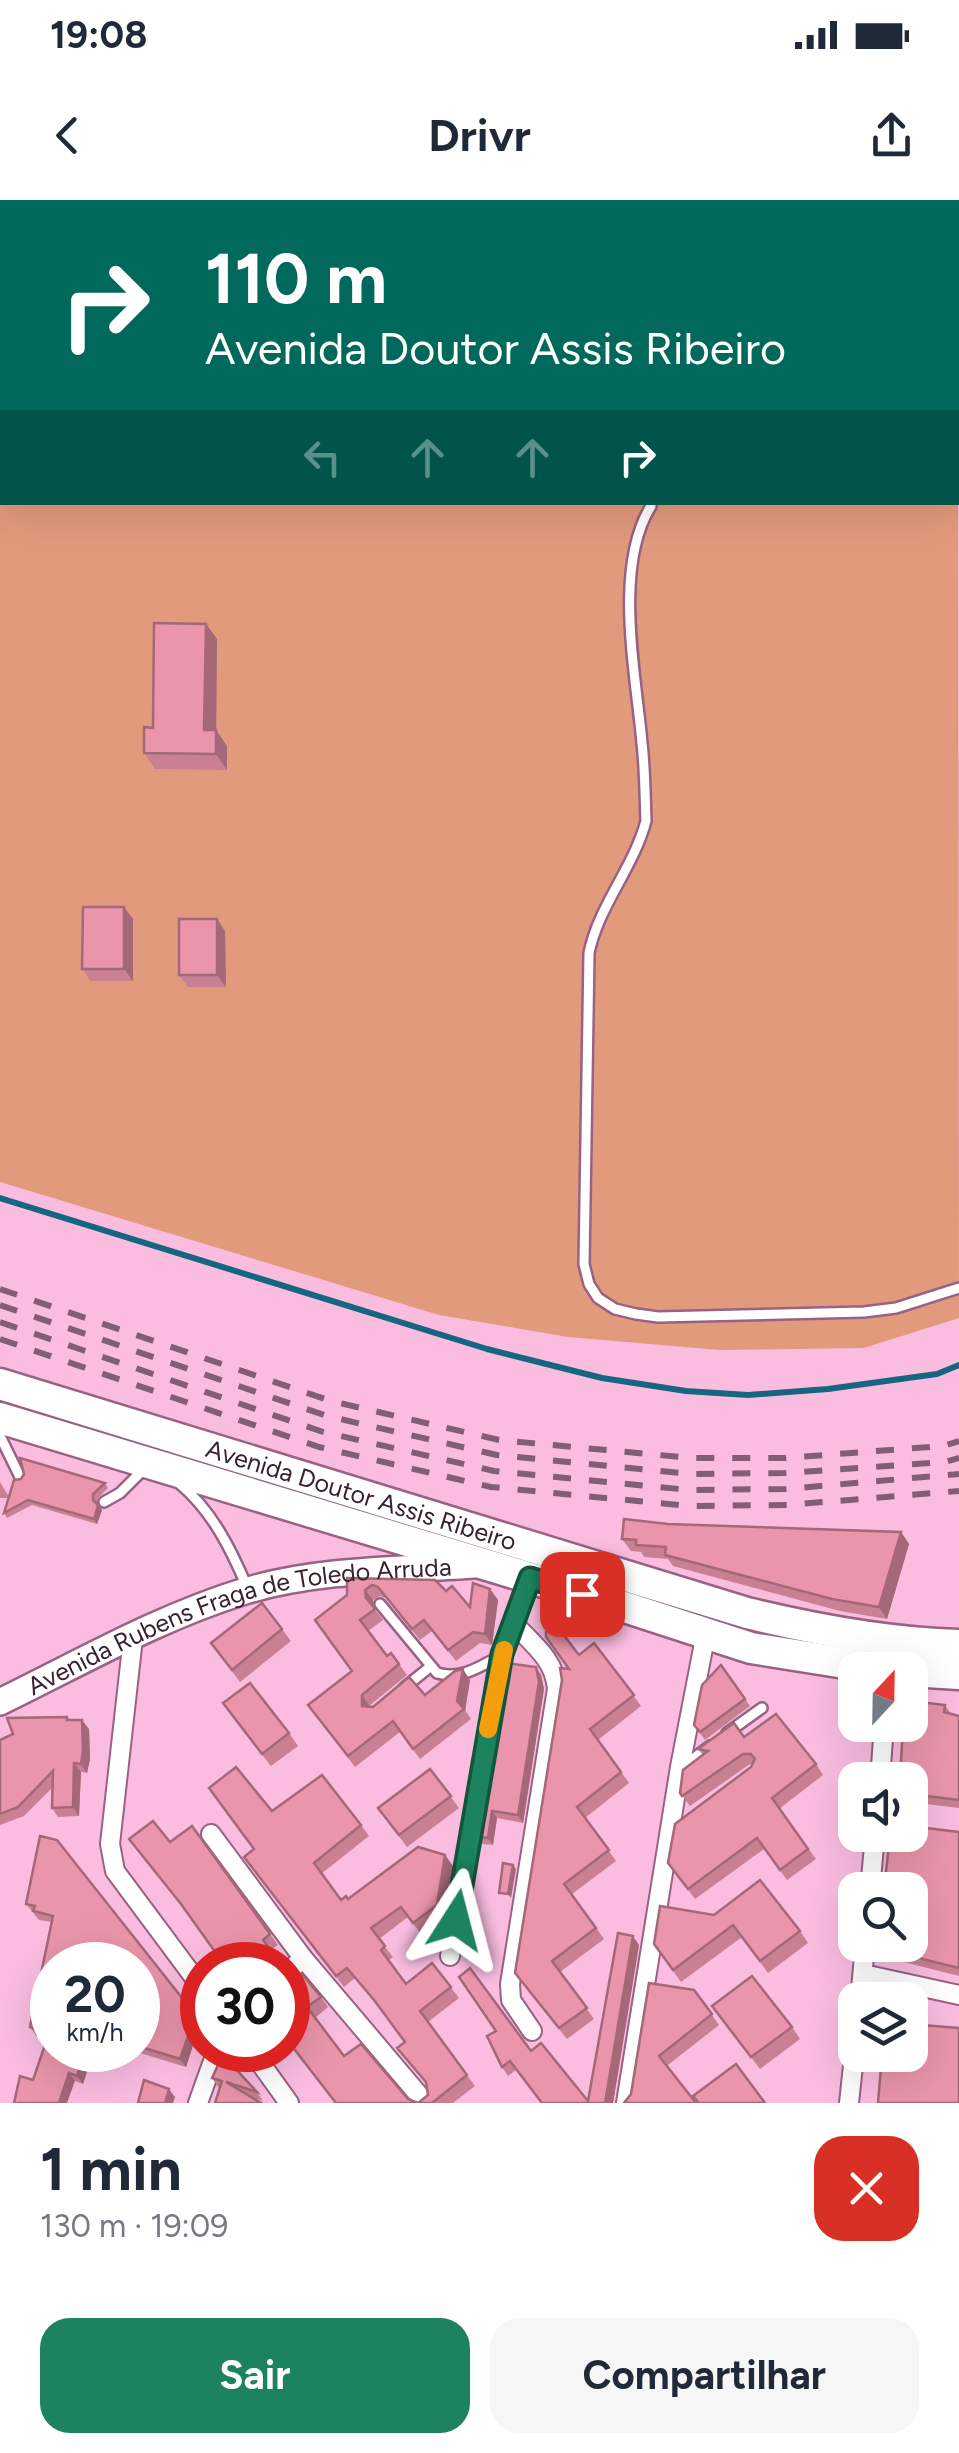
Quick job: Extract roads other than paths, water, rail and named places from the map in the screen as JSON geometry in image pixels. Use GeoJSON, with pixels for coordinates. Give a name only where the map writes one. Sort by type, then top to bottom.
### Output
{"type":"FeatureCollection","features":[{"type":"Feature","properties":{"kind":"main road","name":"Avenida Doutor Assis Ribeiro"},"geometry":{"type":"LineString","coordinates":[[0,1384],[747,1614],[877,1638],[959,1645]]}},
{"type":"Feature","properties":{"kind":"main road","name":"Avenida Doutor Assis Ribeiro"},"geometry":{"type":"LineString","coordinates":[[0,1418],[751,1648],[838,1662]]}},
{"type":"Feature","properties":{"kind":"main road"},"geometry":{"type":"LineString","coordinates":[[928,1672],[959,1674]]}},
{"type":"Feature","properties":{"kind":"street","name":"Avenida Rubens Fraga de Toledo Arruda"},"geometry":{"type":"LineString","coordinates":[[0,1702],[198,1608],[248,1590],[309,1578],[484,1565]]}},
{"type":"Feature","properties":{"kind":"street"},"geometry":{"type":"LineString","coordinates":[[450,1956],[502,1654],[530,1578]]}},
{"type":"Feature","properties":{"kind":"street"},"geometry":{"type":"LineString","coordinates":[[514,1624],[547,1658],[556,1673],[557,1689],[510,1984],[511,2000],[532,2030]]}},
{"type":"Feature","properties":{"kind":"street"},"geometry":{"type":"LineString","coordinates":[[626,2103],[676,1825],[680,1768],[706,1634]]}},
{"type":"Feature","properties":{"kind":"street"},"geometry":{"type":"LineString","coordinates":[[133,1638],[110,1844],[115,1871],[180,1958]]}},
{"type":"Feature","properties":{"kind":"street"},"geometry":{"type":"LineString","coordinates":[[210,1834],[291,1942]]}},
{"type":"Feature","properties":{"kind":"street"},"geometry":{"type":"LineString","coordinates":[[862,1982],[864,1962]]}},
{"type":"Feature","properties":{"kind":"street"},"geometry":{"type":"LineString","coordinates":[[310,1966],[424,2101]]}},
{"type":"Feature","properties":{"kind":"street"},"geometry":{"type":"LineString","coordinates":[[863,1974],[959,1995]]}},
{"type":"Feature","properties":{"kind":"street"},"geometry":{"type":"LineString","coordinates":[[198,2103],[209,2072]]}},
{"type":"Feature","properties":{"kind":"street"},"geometry":{"type":"LineString","coordinates":[[266,2072],[289,2103]]}},
{"type":"Feature","properties":{"kind":"street"},"geometry":{"type":"LineString","coordinates":[[849,2103],[852,2072]]}},
{"type":"Feature","properties":{"kind":"lane"},"geometry":{"type":"LineString","coordinates":[[651,506],[638,534],[632,566],[646,822],[638,851],[594,928],[589,953],[584,1264],[589,1284],[598,1298],[615,1309],[658,1317],[864,1312],[896,1308],[959,1288]]}},
{"type":"Feature","properties":{"kind":"lane"},"geometry":{"type":"LineString","coordinates":[[0,1436],[20,1477]]}},
{"type":"Feature","properties":{"kind":"lane"},"geometry":{"type":"LineString","coordinates":[[104,1502],[155,1464],[200,1502],[235,1559],[248,1590]]}},
{"type":"Feature","properties":{"kind":"lane"},"geometry":{"type":"LineString","coordinates":[[380,1604],[430,1667],[447,1676],[458,1675],[502,1654]]}},
{"type":"Feature","properties":{"kind":"lane"},"geometry":{"type":"LineString","coordinates":[[402,1689],[430,1667]]}},
{"type":"Feature","properties":{"kind":"lane"},"geometry":{"type":"LineString","coordinates":[[680,1768],[762,1708]]}},
{"type":"Feature","properties":{"kind":"waterway"},"geometry":{"type":"LineString","coordinates":[[0,1198],[487,1349],[602,1378],[686,1391],[748,1395],[937,1374],[959,1365]]}},
{"type":"Feature","properties":{"kind":"railway"},"geometry":{"type":"LineString","coordinates":[[0,1289],[331,1401],[499,1440],[691,1458],[785,1458],[943,1446],[959,1441]]}},
{"type":"Feature","properties":{"kind":"railway"},"geometry":{"type":"LineString","coordinates":[[0,1305],[327,1416],[497,1455],[690,1474],[785,1473],[959,1458]]}},
{"type":"Feature","properties":{"kind":"railway"},"geometry":{"type":"LineString","coordinates":[[0,1322],[323,1432],[494,1471],[690,1490],[786,1489],[959,1474]]}},
{"type":"Feature","properties":{"kind":"railway"},"geometry":{"type":"LineString","coordinates":[[0,1339],[319,1447],[491,1487],[689,1506],[787,1505],[959,1491]]}}]}
